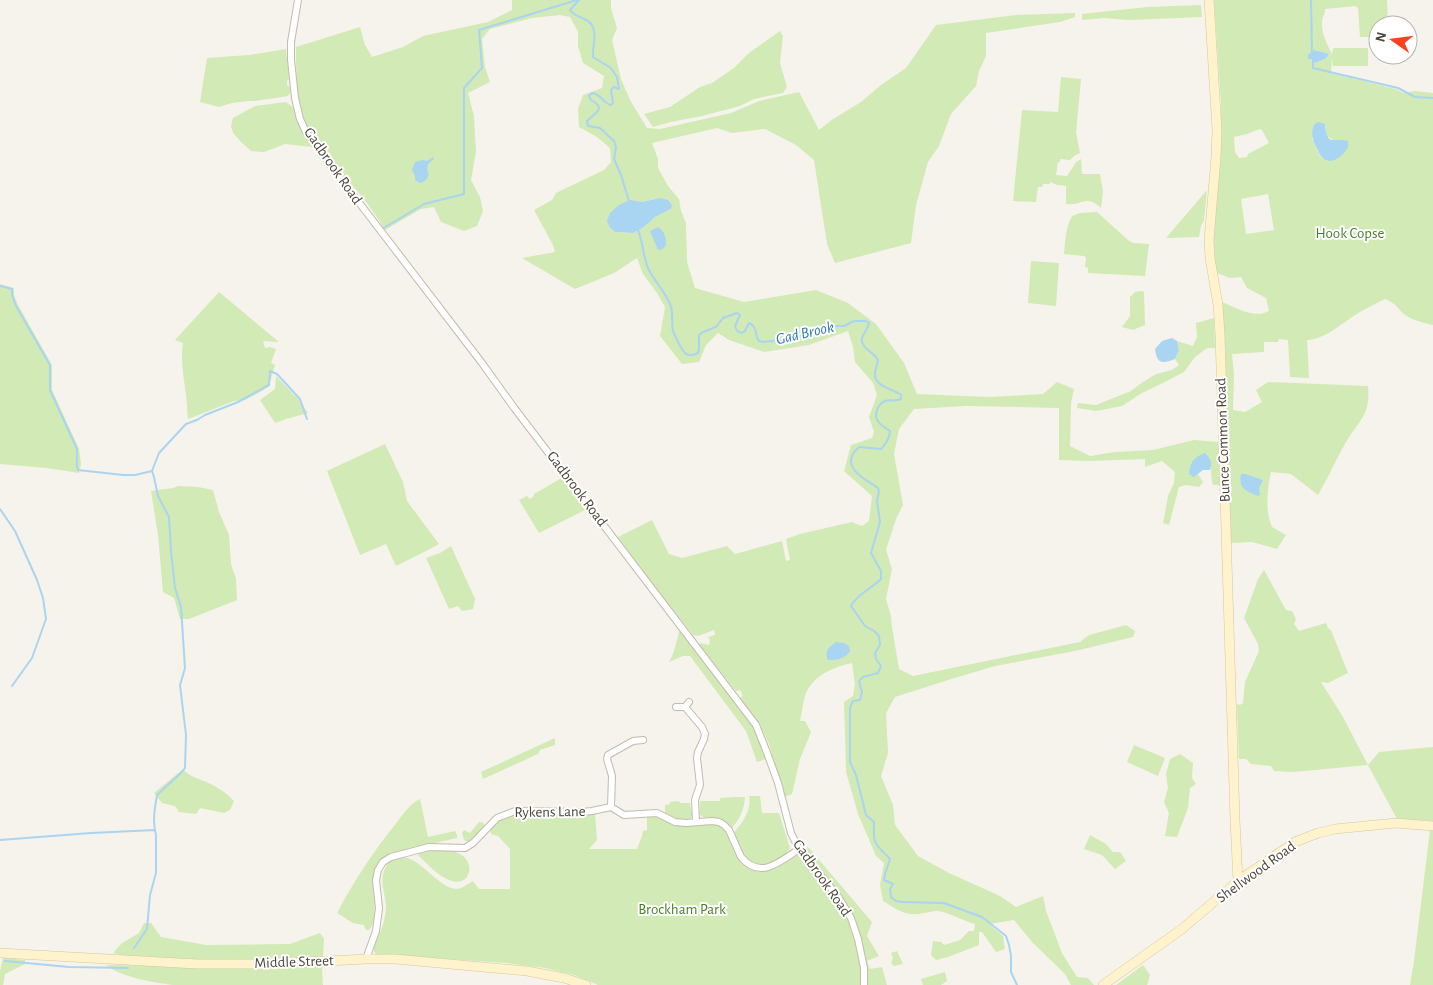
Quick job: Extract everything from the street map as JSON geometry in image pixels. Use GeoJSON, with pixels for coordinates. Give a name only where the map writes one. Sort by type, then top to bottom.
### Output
{"type":"FeatureCollection","features":[{"type":"Feature","properties":{"kind":"street","name":"Gadbrook Road"},"geometry":{"type":"LineString","coordinates":[[298,0],[293,22],[291,60],[295,98],[300,119],[306,132],[756,726],[778,784],[791,833],[799,849],[839,898],[851,918],[864,968],[864,985]]}},
{"type":"Feature","properties":{"kind":"street","name":"Bunce Common Road"},"geometry":{"type":"LineString","coordinates":[[1209,0],[1217,130],[1209,240],[1220,335],[1238,881]]}},
{"type":"Feature","properties":{"kind":"street"},"geometry":{"type":"LineString","coordinates":[[676,707],[687,704],[705,734],[697,758],[700,785],[695,800],[696,821]]}},
{"type":"Feature","properties":{"kind":"street"},"geometry":{"type":"LineString","coordinates":[[611,807],[612,776],[607,759],[608,755],[633,741],[643,740]]}},
{"type":"Feature","properties":{"kind":"street","name":"Rykens Lane"},"geometry":{"type":"LineString","coordinates":[[366,959],[374,937],[378,917],[376,880],[378,870],[383,862],[429,847],[465,848],[473,843],[497,818],[509,812],[581,812],[611,807],[624,815],[658,813],[675,822],[719,822],[729,830],[746,864],[754,868],[770,867],[799,849]]}},
{"type":"Feature","properties":{"kind":"street","name":"Shellwood Road"},"geometry":{"type":"LineString","coordinates":[[1103,985],[1182,929],[1238,881],[1295,842],[1325,830],[1396,823],[1433,826]]}},
{"type":"Feature","properties":{"kind":"street","name":"Middle Street"},"geometry":{"type":"LineString","coordinates":[[0,953],[197,964],[272,964],[366,959],[422,961],[527,970],[586,985]]}},
{"type":"Feature","properties":{"kind":"green space"},"geometry":{"type":"Polygon","coordinates":[[[512,0],[611,0],[611,8],[617,28],[612,40],[621,79],[630,100],[647,128],[660,129],[731,113],[759,101],[799,92],[819,130],[861,102],[881,85],[906,68],[936,25],[1016,15],[1075,13],[1075,17],[1060,22],[986,33],[986,56],[979,71],[976,86],[951,114],[939,146],[928,162],[916,205],[911,243],[835,263],[827,244],[814,160],[796,145],[765,129],[732,133],[717,128],[652,143],[658,159],[658,168],[668,186],[679,199],[686,223],[687,262],[695,288],[744,302],[816,290],[848,303],[876,324],[904,363],[917,394],[989,397],[1043,394],[1057,382],[1074,389],[1071,403],[1070,446],[1090,456],[1115,452],[1153,450],[1194,440],[1218,442],[1221,485],[1213,485],[1210,459],[1194,477],[1198,474],[1203,482],[1199,487],[1186,485],[1179,487],[1169,525],[1163,523],[1168,496],[1174,483],[1175,472],[1162,461],[1145,467],[1145,459],[1059,460],[1059,408],[966,406],[914,409],[899,429],[894,454],[903,505],[896,519],[886,550],[892,569],[886,599],[891,616],[899,669],[913,676],[1080,642],[1089,635],[1126,625],[1135,631],[1133,637],[1075,651],[995,666],[895,697],[886,713],[888,753],[881,776],[893,805],[895,825],[918,856],[949,873],[1000,896],[1016,907],[1043,896],[1046,911],[1062,953],[1077,977],[1088,978],[1094,985],[1071,985],[1065,974],[1032,942],[1014,920],[989,924],[1003,936],[1005,949],[996,952],[982,932],[979,932],[979,945],[936,960],[931,955],[933,941],[941,942],[944,945],[960,940],[969,931],[974,931],[975,924],[938,911],[909,914],[883,901],[880,885],[884,863],[876,856],[858,814],[846,772],[844,702],[853,696],[855,685],[852,663],[825,673],[814,681],[806,693],[800,721],[805,721],[811,732],[800,759],[792,794],[785,797],[769,744],[760,724],[740,698],[743,696],[740,690],[736,691],[699,645],[701,643],[709,645],[710,640],[708,637],[715,635],[714,630],[698,636],[693,635],[618,537],[652,520],[669,554],[682,558],[727,546],[735,554],[782,541],[786,561],[790,560],[786,539],[852,522],[862,526],[869,521],[872,496],[844,471],[851,445],[872,438],[874,432],[869,417],[877,395],[873,383],[855,362],[848,331],[809,345],[764,352],[729,340],[718,333],[706,345],[699,362],[682,364],[660,336],[665,307],[643,274],[637,258],[614,273],[575,289],[522,258],[555,252],[534,210],[552,200],[556,193],[604,170],[611,162],[610,148],[597,137],[579,127],[578,109],[583,95],[602,88],[604,76],[583,63],[578,46],[578,32],[570,17],[560,15],[532,18],[490,29],[482,39],[485,67],[490,82],[468,93],[474,116],[476,152],[471,180],[480,197],[483,211],[477,226],[464,231],[441,222],[434,207],[421,209],[385,230],[365,201],[353,186],[341,176],[312,136],[302,112],[298,94],[296,47],[360,27],[365,45],[372,57],[403,47],[423,36],[488,22],[512,10],[512,0]],[[660,198],[642,202],[634,201],[610,228],[615,232],[633,233],[644,227],[655,217],[671,209],[660,198]]]}},
{"type":"Feature","properties":{"kind":"green space","name":"Hook Copse"},"geometry":{"type":"Polygon","coordinates":[[[1214,0],[1387,0],[1388,15],[1368,15],[1368,37],[1360,37],[1358,8],[1355,6],[1325,9],[1322,30],[1332,54],[1333,48],[1368,48],[1368,66],[1333,66],[1332,58],[1331,73],[1404,93],[1415,91],[1433,93],[1433,325],[1408,317],[1394,304],[1385,299],[1358,313],[1326,334],[1307,340],[1309,378],[1290,377],[1288,340],[1279,339],[1278,342],[1264,342],[1264,352],[1232,354],[1234,374],[1233,410],[1245,412],[1262,402],[1256,390],[1268,382],[1368,386],[1366,411],[1342,448],[1318,495],[1291,474],[1271,472],[1267,500],[1268,514],[1272,527],[1286,535],[1277,549],[1252,542],[1230,543],[1225,341],[1222,302],[1251,313],[1257,314],[1269,311],[1266,298],[1247,288],[1241,277],[1230,278],[1217,273],[1213,252],[1221,103],[1214,0]],[[1316,50],[1311,59],[1315,63],[1329,55],[1327,53],[1316,50]],[[1326,126],[1312,138],[1320,155],[1328,161],[1334,140],[1326,136],[1326,126]],[[1260,129],[1234,137],[1235,152],[1239,158],[1247,157],[1248,154],[1269,143],[1260,129]],[[1268,194],[1241,199],[1246,234],[1274,230],[1268,194]]]}},
{"type":"Feature","properties":{"kind":"green space"},"geometry":{"type":"Polygon","coordinates":[[[1201,5],[1202,17],[1082,20],[1082,14],[1147,7],[1201,5]]]}},
{"type":"Feature","properties":{"kind":"green space"},"geometry":{"type":"Polygon","coordinates":[[[780,31],[783,36],[780,63],[787,87],[783,93],[754,99],[740,106],[702,116],[653,127],[644,114],[670,107],[700,87],[712,83],[780,31]]]}},
{"type":"Feature","properties":{"kind":"green space"},"geometry":{"type":"Polygon","coordinates":[[[286,49],[289,79],[287,85],[290,87],[288,96],[232,103],[219,107],[200,102],[207,58],[249,55],[286,49]]]}},
{"type":"Feature","properties":{"kind":"green space"},"geometry":{"type":"Polygon","coordinates":[[[1061,77],[1081,79],[1076,133],[1080,153],[1070,160],[1060,159],[1056,175],[1067,176],[1076,162],[1081,159],[1082,174],[1100,174],[1103,192],[1101,208],[1087,201],[1066,204],[1066,186],[1050,182],[1050,184],[1043,184],[1042,187],[1038,187],[1036,202],[1013,201],[1022,110],[1058,112],[1061,77]]]}},
{"type":"Feature","properties":{"kind":"green space"},"geometry":{"type":"Polygon","coordinates":[[[286,102],[295,109],[297,121],[313,147],[285,144],[264,152],[251,151],[233,133],[231,126],[233,118],[255,106],[286,102]]]}},
{"type":"Feature","properties":{"kind":"green space"},"geometry":{"type":"Polygon","coordinates":[[[1207,190],[1204,220],[1199,237],[1166,238],[1207,190]]]}},
{"type":"Feature","properties":{"kind":"green space"},"geometry":{"type":"Polygon","coordinates":[[[1097,212],[1128,240],[1133,243],[1149,244],[1145,276],[1088,273],[1088,268],[1085,267],[1086,258],[1084,256],[1064,254],[1067,229],[1072,216],[1080,213],[1097,212]]]}},
{"type":"Feature","properties":{"kind":"green space"},"geometry":{"type":"Polygon","coordinates":[[[1031,261],[1059,263],[1056,306],[1028,303],[1031,261]]]}},
{"type":"Feature","properties":{"kind":"green space"},"geometry":{"type":"Polygon","coordinates":[[[0,284],[14,288],[14,295],[18,305],[52,365],[52,390],[79,449],[81,464],[79,473],[0,464],[0,284]]]}},
{"type":"Feature","properties":{"kind":"green space"},"geometry":{"type":"Polygon","coordinates":[[[219,292],[279,342],[263,341],[265,348],[276,349],[271,363],[275,365],[269,386],[262,391],[245,400],[234,401],[188,419],[182,362],[183,343],[175,340],[219,292]]]}},
{"type":"Feature","properties":{"kind":"green space"},"geometry":{"type":"Polygon","coordinates":[[[1135,292],[1144,292],[1145,325],[1133,330],[1122,327],[1130,316],[1130,297],[1135,292]]]}},
{"type":"Feature","properties":{"kind":"green space"},"geometry":{"type":"Polygon","coordinates":[[[1214,318],[1215,348],[1207,348],[1195,357],[1184,372],[1142,393],[1122,406],[1096,411],[1077,408],[1078,403],[1096,405],[1131,391],[1156,374],[1172,370],[1179,365],[1175,359],[1179,350],[1177,341],[1193,346],[1197,337],[1196,323],[1214,318]]]}},
{"type":"Feature","properties":{"kind":"green space"},"geometry":{"type":"Polygon","coordinates":[[[276,376],[299,400],[308,413],[275,423],[260,400],[275,389],[276,376]]]}},
{"type":"Feature","properties":{"kind":"green space"},"geometry":{"type":"Polygon","coordinates":[[[385,444],[403,482],[407,501],[439,544],[396,566],[386,544],[360,555],[327,471],[385,444]]]}},
{"type":"Feature","properties":{"kind":"green space"},"geometry":{"type":"Polygon","coordinates":[[[560,479],[565,479],[587,509],[539,533],[519,500],[527,496],[530,499],[534,494],[560,479]]]}},
{"type":"Feature","properties":{"kind":"green space"},"geometry":{"type":"Polygon","coordinates":[[[178,486],[213,490],[219,512],[229,535],[231,564],[236,579],[237,600],[189,619],[180,619],[174,598],[163,592],[158,535],[151,491],[178,486]]]}},
{"type":"Feature","properties":{"kind":"green space"},"geometry":{"type":"Polygon","coordinates":[[[451,546],[475,599],[473,609],[462,611],[458,606],[449,609],[426,558],[440,553],[451,546]]]}},
{"type":"Feature","properties":{"kind":"green space"},"geometry":{"type":"Polygon","coordinates":[[[1264,570],[1286,610],[1292,611],[1296,619],[1294,624],[1299,631],[1326,623],[1331,630],[1348,673],[1328,683],[1321,682],[1343,717],[1368,765],[1294,772],[1274,771],[1271,766],[1251,764],[1246,759],[1239,759],[1237,704],[1243,703],[1245,682],[1259,651],[1258,644],[1244,618],[1258,579],[1264,570]]]}},
{"type":"Feature","properties":{"kind":"green space"},"geometry":{"type":"Polygon","coordinates":[[[680,629],[753,726],[766,759],[757,762],[746,731],[690,656],[683,656],[669,662],[680,629]]]}},
{"type":"Feature","properties":{"kind":"green space"},"geometry":{"type":"Polygon","coordinates":[[[555,738],[555,745],[540,750],[538,754],[483,779],[481,772],[555,738]]]}},
{"type":"Feature","properties":{"kind":"green space"},"geometry":{"type":"Polygon","coordinates":[[[1134,745],[1165,758],[1158,776],[1127,762],[1134,745]]]}},
{"type":"Feature","properties":{"kind":"green space"},"geometry":{"type":"Polygon","coordinates":[[[1433,747],[1433,821],[1397,819],[1368,765],[1379,752],[1433,747]]]}},
{"type":"Feature","properties":{"kind":"green space"},"geometry":{"type":"Polygon","coordinates":[[[1180,754],[1193,763],[1192,778],[1196,784],[1190,788],[1188,808],[1177,837],[1165,836],[1169,813],[1164,802],[1168,788],[1166,774],[1170,759],[1180,754]]]}},
{"type":"Feature","properties":{"kind":"green space"},"geometry":{"type":"Polygon","coordinates":[[[183,769],[190,775],[220,789],[234,801],[230,810],[224,813],[200,808],[196,814],[179,812],[175,806],[162,803],[154,793],[183,769]]]}},
{"type":"Feature","properties":{"kind":"green space"},"geometry":{"type":"Polygon","coordinates":[[[749,796],[760,796],[762,813],[779,813],[790,848],[771,863],[760,865],[749,861],[739,848],[733,833],[743,821],[748,811],[749,796]]]}},
{"type":"Feature","properties":{"kind":"green space"},"geometry":{"type":"Polygon","coordinates":[[[745,797],[741,814],[732,828],[721,820],[700,815],[698,811],[700,811],[700,801],[720,801],[720,798],[745,797]]]}},
{"type":"Feature","properties":{"kind":"green space"},"geometry":{"type":"Polygon","coordinates":[[[420,799],[428,837],[455,831],[457,838],[399,852],[383,859],[378,864],[374,878],[374,920],[369,930],[366,930],[364,925],[353,923],[337,913],[356,879],[378,847],[412,804],[420,799]]]}},
{"type":"Feature","properties":{"kind":"green space"},"geometry":{"type":"Polygon","coordinates":[[[679,801],[680,803],[690,803],[691,811],[693,811],[691,819],[679,820],[665,813],[665,805],[670,804],[670,802],[679,801]]]}},
{"type":"Feature","properties":{"kind":"green space","name":"Brockham Park"},"geometry":{"type":"Polygon","coordinates":[[[513,813],[581,815],[595,813],[597,840],[589,849],[637,849],[643,831],[647,830],[647,816],[675,822],[713,823],[725,830],[735,852],[743,863],[751,870],[760,872],[779,867],[808,847],[872,922],[867,936],[879,956],[867,961],[870,969],[882,967],[887,985],[598,985],[574,975],[545,968],[507,963],[379,956],[374,952],[374,945],[385,917],[386,905],[383,879],[386,866],[390,862],[399,858],[415,861],[439,881],[456,889],[473,881],[479,889],[510,889],[510,849],[498,836],[491,834],[490,829],[499,819],[513,813]]]}},
{"type":"Feature","properties":{"kind":"green space"},"geometry":{"type":"Polygon","coordinates":[[[479,822],[484,823],[484,827],[470,842],[464,840],[462,833],[464,830],[470,833],[479,822]]]}},
{"type":"Feature","properties":{"kind":"green space"},"geometry":{"type":"Polygon","coordinates":[[[1430,830],[1433,830],[1433,985],[1410,985],[1414,961],[1430,830]]]}},
{"type":"Feature","properties":{"kind":"green space"},"geometry":{"type":"Polygon","coordinates":[[[1090,835],[1106,844],[1113,852],[1120,852],[1126,861],[1115,869],[1102,855],[1084,849],[1090,835]]]}},
{"type":"Feature","properties":{"kind":"green space"},"geometry":{"type":"Polygon","coordinates":[[[439,849],[454,851],[464,857],[469,867],[467,878],[456,882],[449,880],[433,870],[418,854],[439,849]]]}},
{"type":"Feature","properties":{"kind":"green space"},"geometry":{"type":"Polygon","coordinates":[[[144,923],[151,923],[161,937],[206,945],[290,944],[320,933],[324,939],[323,957],[278,960],[195,961],[135,958],[113,953],[122,943],[139,933],[144,923]]]}},
{"type":"Feature","properties":{"kind":"green space"},"geometry":{"type":"Polygon","coordinates":[[[897,951],[903,964],[894,966],[891,963],[893,958],[891,953],[897,951]]]}},
{"type":"Feature","properties":{"kind":"green space"},"geometry":{"type":"Polygon","coordinates":[[[3,958],[25,960],[25,964],[5,974],[3,985],[0,985],[0,971],[3,958]]]}},
{"type":"Feature","properties":{"kind":"green space"},"geometry":{"type":"Polygon","coordinates":[[[106,965],[322,967],[323,985],[173,985],[129,976],[106,965]]]}},
{"type":"Feature","properties":{"kind":"green space"},"geometry":{"type":"Polygon","coordinates":[[[1143,965],[1150,975],[1147,985],[1116,985],[1143,965]]]}},
{"type":"Feature","properties":{"kind":"green space"},"geometry":{"type":"Polygon","coordinates":[[[945,972],[947,981],[941,985],[923,985],[921,979],[945,972]]]}},
{"type":"Feature","properties":{"kind":"water"},"geometry":{"type":"Polygon","coordinates":[[[1314,50],[1329,55],[1315,63],[1308,59],[1308,55],[1314,50]]]}},
{"type":"Feature","properties":{"kind":"water"},"geometry":{"type":"Polygon","coordinates":[[[1318,122],[1325,124],[1327,136],[1331,140],[1348,141],[1346,150],[1342,155],[1333,160],[1323,159],[1314,142],[1312,130],[1318,122]]]}},
{"type":"Feature","properties":{"kind":"water"},"geometry":{"type":"Polygon","coordinates":[[[433,157],[434,159],[428,164],[427,179],[420,183],[415,180],[412,170],[415,162],[427,161],[433,157]]]}},
{"type":"Feature","properties":{"kind":"water"},"geometry":{"type":"Polygon","coordinates":[[[660,198],[668,200],[672,205],[671,209],[655,217],[644,227],[633,233],[615,232],[610,228],[607,221],[610,213],[619,205],[630,200],[642,202],[660,198]]]}},
{"type":"Feature","properties":{"kind":"water"},"geometry":{"type":"Polygon","coordinates":[[[658,227],[665,235],[666,245],[663,249],[658,250],[650,231],[658,227]]]}},
{"type":"Feature","properties":{"kind":"water"},"geometry":{"type":"Polygon","coordinates":[[[1172,338],[1177,341],[1179,350],[1175,359],[1161,362],[1157,358],[1155,349],[1162,341],[1172,338]]]}},
{"type":"Feature","properties":{"kind":"water"},"geometry":{"type":"Polygon","coordinates":[[[1205,453],[1210,460],[1210,470],[1203,470],[1194,477],[1189,474],[1190,466],[1195,458],[1205,453]]]}},
{"type":"Feature","properties":{"kind":"water"},"geometry":{"type":"Polygon","coordinates":[[[1241,474],[1263,480],[1259,488],[1260,495],[1258,496],[1242,487],[1241,474]]]}},
{"type":"Feature","properties":{"kind":"water"},"geometry":{"type":"Polygon","coordinates":[[[836,642],[849,646],[850,651],[846,656],[835,660],[828,660],[828,650],[836,642]]]}},
{"type":"Feature","properties":{"kind":"waterway"},"geometry":{"type":"LineString","coordinates":[[382,229],[424,204],[464,194],[464,88],[482,68],[479,30],[577,0]]}},
{"type":"Feature","properties":{"kind":"waterway","name":"Gad Brook"},"geometry":{"type":"LineString","coordinates":[[579,0],[570,10],[593,27],[595,34],[593,57],[611,68],[617,77],[619,89],[614,87],[611,90],[613,103],[611,105],[595,94],[592,93],[589,96],[599,107],[598,111],[587,121],[588,126],[600,128],[614,141],[616,147],[614,159],[629,201]]}},
{"type":"Feature","properties":{"kind":"waterway"},"geometry":{"type":"LineString","coordinates":[[1311,0],[1312,54]]}},
{"type":"Feature","properties":{"kind":"waterway"},"geometry":{"type":"LineString","coordinates":[[1313,58],[1313,68],[1398,88],[1415,97],[1433,98]]}},
{"type":"Feature","properties":{"kind":"waterway"},"geometry":{"type":"LineString","coordinates":[[316,141],[364,205]]}},
{"type":"Feature","properties":{"kind":"waterway","name":"Gad Brook"},"geometry":{"type":"LineString","coordinates":[[638,230],[648,268],[671,307],[673,332],[688,355],[698,353],[699,335],[716,327],[723,318],[737,313],[740,315],[735,326],[737,331],[742,333],[749,323],[754,327],[759,341],[764,342],[794,338],[818,331],[826,326],[844,326],[854,321],[866,321],[869,323],[862,341],[863,345],[878,360],[875,377],[880,384],[901,395],[901,399],[887,400],[877,410],[876,418],[890,431],[883,447],[881,449],[859,447],[851,460],[855,471],[878,488],[879,491],[877,501],[880,522],[871,553],[881,571],[881,579],[860,595],[851,606],[865,626],[879,636],[880,645],[875,653],[876,659],[881,666],[878,673],[863,677],[859,681],[862,692],[860,700],[853,701],[850,708],[850,762],[856,775],[866,815],[874,822],[876,844],[890,859],[884,880],[893,884],[890,889],[891,897],[896,901],[903,902],[944,903],[982,917],[1006,936],[1011,956],[1011,972],[1017,985]]}},
{"type":"Feature","properties":{"kind":"waterway"},"geometry":{"type":"LineString","coordinates":[[0,286],[12,289],[16,306],[50,365],[50,390],[77,449],[78,470],[123,475],[135,475],[152,471]]}},
{"type":"Feature","properties":{"kind":"waterway"},"geometry":{"type":"LineString","coordinates":[[134,948],[147,929],[150,895],[156,873],[154,820],[157,795],[185,768],[186,735],[180,685],[185,668],[181,607],[175,588],[169,517],[158,496],[152,471],[159,453],[186,424],[238,402],[269,385],[270,371],[277,374],[300,399],[307,419]]}},
{"type":"Feature","properties":{"kind":"waterway"},"geometry":{"type":"LineString","coordinates":[[0,509],[15,531],[37,580],[43,598],[46,619],[32,658],[12,686]]}},
{"type":"Feature","properties":{"kind":"waterway"},"geometry":{"type":"LineString","coordinates":[[0,840],[155,830]]}},
{"type":"Feature","properties":{"kind":"waterway"},"geometry":{"type":"LineString","coordinates":[[5,961],[69,967],[128,968]]}}]}
